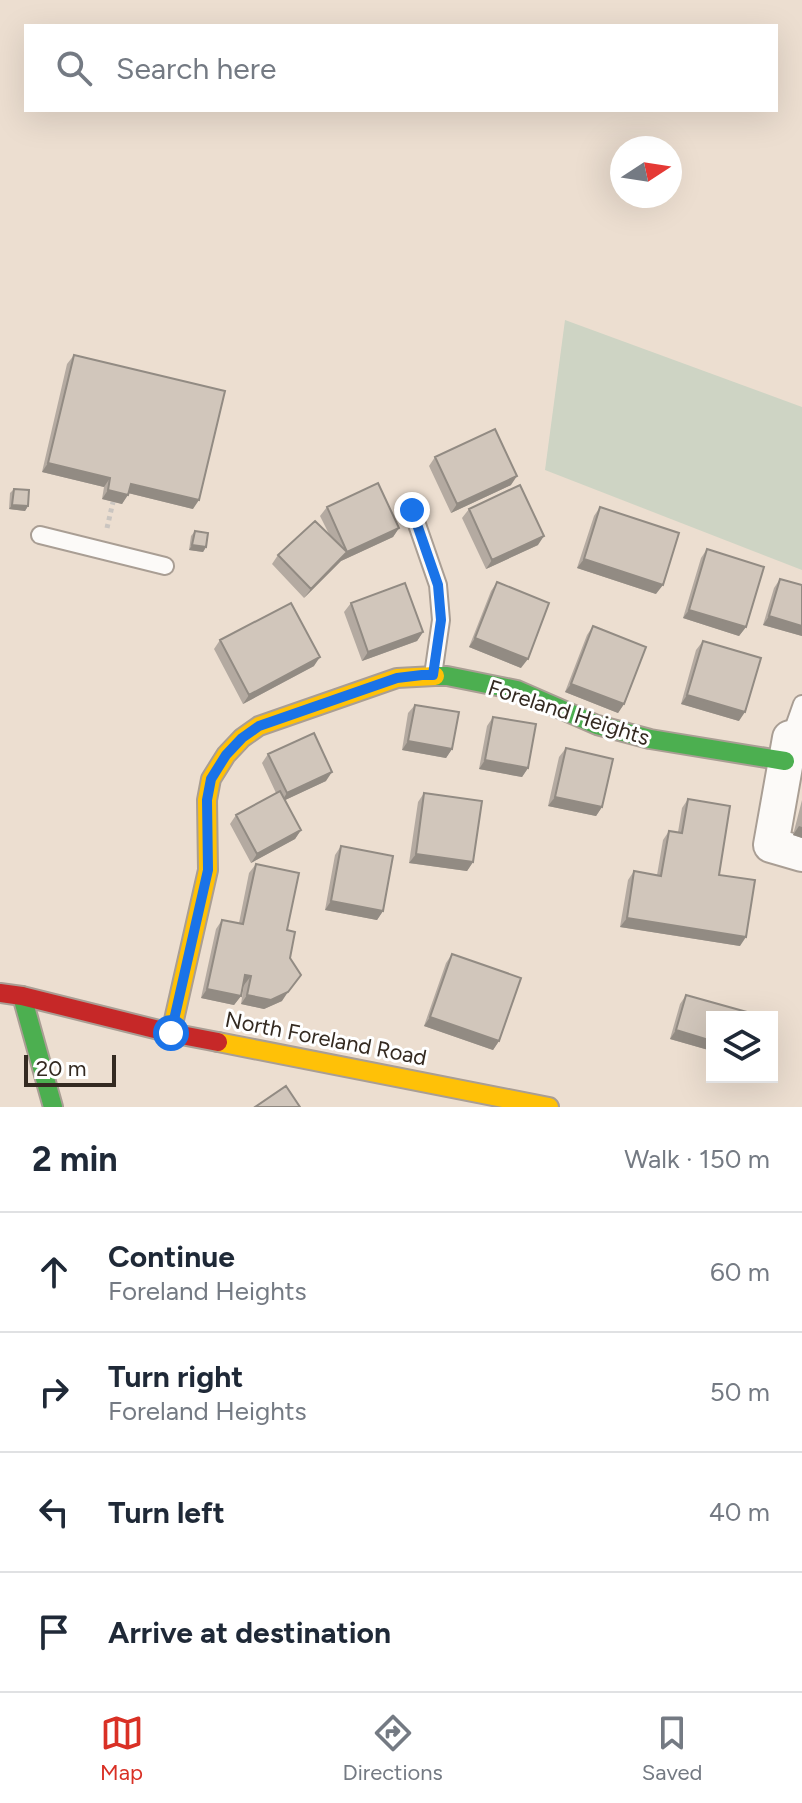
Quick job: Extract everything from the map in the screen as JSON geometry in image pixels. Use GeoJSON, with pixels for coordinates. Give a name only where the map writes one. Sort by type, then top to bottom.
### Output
{"type":"FeatureCollection","features":[{"type":"Feature","properties":{"kind":"street","name":"Foreland Heights"},"geometry":{"type":"LineString","coordinates":[[171,1033],[208,870],[207,800],[211,779],[226,755],[259,726],[397,678],[433,675],[517,690],[597,725],[650,739],[788,750]]}},
{"type":"Feature","properties":{"kind":"street"},"geometry":{"type":"LineString","coordinates":[[786,850],[788,750]]}},
{"type":"Feature","properties":{"kind":"street","name":"North Foreland Road"},"geometry":{"type":"LineString","coordinates":[[0,993],[171,1033],[549,1107]]}},
{"type":"Feature","properties":{"kind":"street"},"geometry":{"type":"LineString","coordinates":[[22,996],[53,1107]]}},
{"type":"Feature","properties":{"kind":"lane"},"geometry":{"type":"LineString","coordinates":[[412,510],[438,585],[441,620],[433,675]]}},
{"type":"Feature","properties":{"kind":"lane"},"geometry":{"type":"LineString","coordinates":[[40,535],[165,566]]}},
{"type":"Feature","properties":{"kind":"lane"},"geometry":{"type":"LineString","coordinates":[[788,750],[802,704]]}},
{"type":"Feature","properties":{"kind":"green space"},"geometry":{"type":"Polygon","coordinates":[[[565,320],[802,407],[802,570],[545,470],[565,320]]]}},
{"type":"Feature","properties":{"kind":"building"},"geometry":{"type":"Polygon","coordinates":[[[74,355],[225,391],[199,500],[131,484],[128,495],[108,490],[110,478],[48,463],[74,355]]]}},
{"type":"Feature","properties":{"kind":"building"},"geometry":{"type":"Polygon","coordinates":[[[495,429],[517,476],[457,504],[435,457],[495,429]]]}},
{"type":"Feature","properties":{"kind":"building"},"geometry":{"type":"Polygon","coordinates":[[[378,483],[399,528],[347,552],[327,507],[378,483]]]}},
{"type":"Feature","properties":{"kind":"building"},"geometry":{"type":"Polygon","coordinates":[[[520,485],[544,536],[492,560],[469,509],[520,485]]]}},
{"type":"Feature","properties":{"kind":"building"},"geometry":{"type":"Polygon","coordinates":[[[14,489],[29,490],[28,506],[12,505],[14,489]]]}},
{"type":"Feature","properties":{"kind":"building"},"geometry":{"type":"Polygon","coordinates":[[[600,507],[679,533],[663,585],[584,559],[600,507]]]}},
{"type":"Feature","properties":{"kind":"building"},"geometry":{"type":"Polygon","coordinates":[[[315,521],[347,552],[311,589],[278,555],[315,521]]]}},
{"type":"Feature","properties":{"kind":"building"},"geometry":{"type":"Polygon","coordinates":[[[195,531],[208,533],[206,547],[192,545],[195,531]]]}},
{"type":"Feature","properties":{"kind":"building"},"geometry":{"type":"Polygon","coordinates":[[[707,549],[764,567],[746,627],[689,610],[707,549]]]}},
{"type":"Feature","properties":{"kind":"building"},"geometry":{"type":"Polygon","coordinates":[[[780,579],[802,585],[802,626],[769,616],[780,579]]]}},
{"type":"Feature","properties":{"kind":"building"},"geometry":{"type":"Polygon","coordinates":[[[497,582],[549,603],[528,659],[475,638],[497,582]]]}},
{"type":"Feature","properties":{"kind":"building"},"geometry":{"type":"Polygon","coordinates":[[[405,583],[423,632],[368,652],[351,603],[405,583]]]}},
{"type":"Feature","properties":{"kind":"building"},"geometry":{"type":"Polygon","coordinates":[[[291,603],[320,657],[249,695],[220,640],[291,603]]]}},
{"type":"Feature","properties":{"kind":"building"},"geometry":{"type":"Polygon","coordinates":[[[593,626],[646,647],[624,704],[571,684],[593,626]]]}},
{"type":"Feature","properties":{"kind":"building"},"geometry":{"type":"Polygon","coordinates":[[[703,641],[761,658],[745,712],[687,695],[703,641]]]}},
{"type":"Feature","properties":{"kind":"building"},"geometry":{"type":"Polygon","coordinates":[[[415,705],[459,712],[452,749],[408,741],[415,705]]]}},
{"type":"Feature","properties":{"kind":"building"},"geometry":{"type":"Polygon","coordinates":[[[493,717],[536,724],[528,768],[485,760],[493,717]]]}},
{"type":"Feature","properties":{"kind":"building"},"geometry":{"type":"Polygon","coordinates":[[[314,733],[332,772],[287,793],[268,754],[314,733]]]}},
{"type":"Feature","properties":{"kind":"building"},"geometry":{"type":"Polygon","coordinates":[[[566,748],[613,759],[602,807],[555,797],[566,748]]]}},
{"type":"Feature","properties":{"kind":"building"},"geometry":{"type":"Polygon","coordinates":[[[280,791],[301,830],[257,854],[236,815],[280,791]]]}},
{"type":"Feature","properties":{"kind":"building"},"geometry":{"type":"Polygon","coordinates":[[[424,793],[482,801],[473,862],[416,854],[424,793]]]}},
{"type":"Feature","properties":{"kind":"building"},"geometry":{"type":"Polygon","coordinates":[[[688,799],[730,806],[719,875],[755,880],[746,937],[627,918],[634,871],[661,876],[669,831],[682,833],[688,799]]]}},
{"type":"Feature","properties":{"kind":"building"},"geometry":{"type":"Polygon","coordinates":[[[341,846],[393,856],[383,911],[331,901],[341,846]]]}},
{"type":"Feature","properties":{"kind":"building"},"geometry":{"type":"Polygon","coordinates":[[[256,864],[299,873],[287,930],[295,932],[290,958],[301,975],[288,992],[271,1000],[247,995],[251,976],[245,975],[241,996],[207,989],[222,920],[243,924],[256,864]]]}},
{"type":"Feature","properties":{"kind":"building"},"geometry":{"type":"Polygon","coordinates":[[[452,954],[521,978],[499,1041],[430,1017],[452,954]]]}},
{"type":"Feature","properties":{"kind":"building"},"geometry":{"type":"Polygon","coordinates":[[[686,995],[743,1011],[706,1011],[706,1039],[676,1030],[686,995]]]}},
{"type":"Feature","properties":{"kind":"building"},"geometry":{"type":"Polygon","coordinates":[[[286,1086],[300,1107],[255,1107],[286,1086]]]}},
{"type":"Feature","properties":{"kind":"traffic: fast"},"geometry":{"type":"LineString","coordinates":[[435,676],[517,690],[597,725],[650,739],[785,761]]}},
{"type":"Feature","properties":{"kind":"traffic: fast"},"geometry":{"type":"LineString","coordinates":[[22,996],[53,1107]]}},
{"type":"Feature","properties":{"kind":"traffic: slow"},"geometry":{"type":"LineString","coordinates":[[171,1033],[208,870],[207,800],[211,779],[226,755],[259,726],[397,678],[435,676]]}},
{"type":"Feature","properties":{"kind":"traffic: slow"},"geometry":{"type":"LineString","coordinates":[[218,1042],[549,1107]]}},
{"type":"Feature","properties":{"kind":"traffic: jam"},"geometry":{"type":"LineString","coordinates":[[0,993],[218,1042]]}},
{"type":"Feature","properties":{"kind":"route"},"geometry":{"type":"LineString","coordinates":[[171,1033],[208,870],[207,800],[211,779],[226,755],[259,726],[397,678],[433,675],[441,620],[438,585],[412,510]]}}]}
